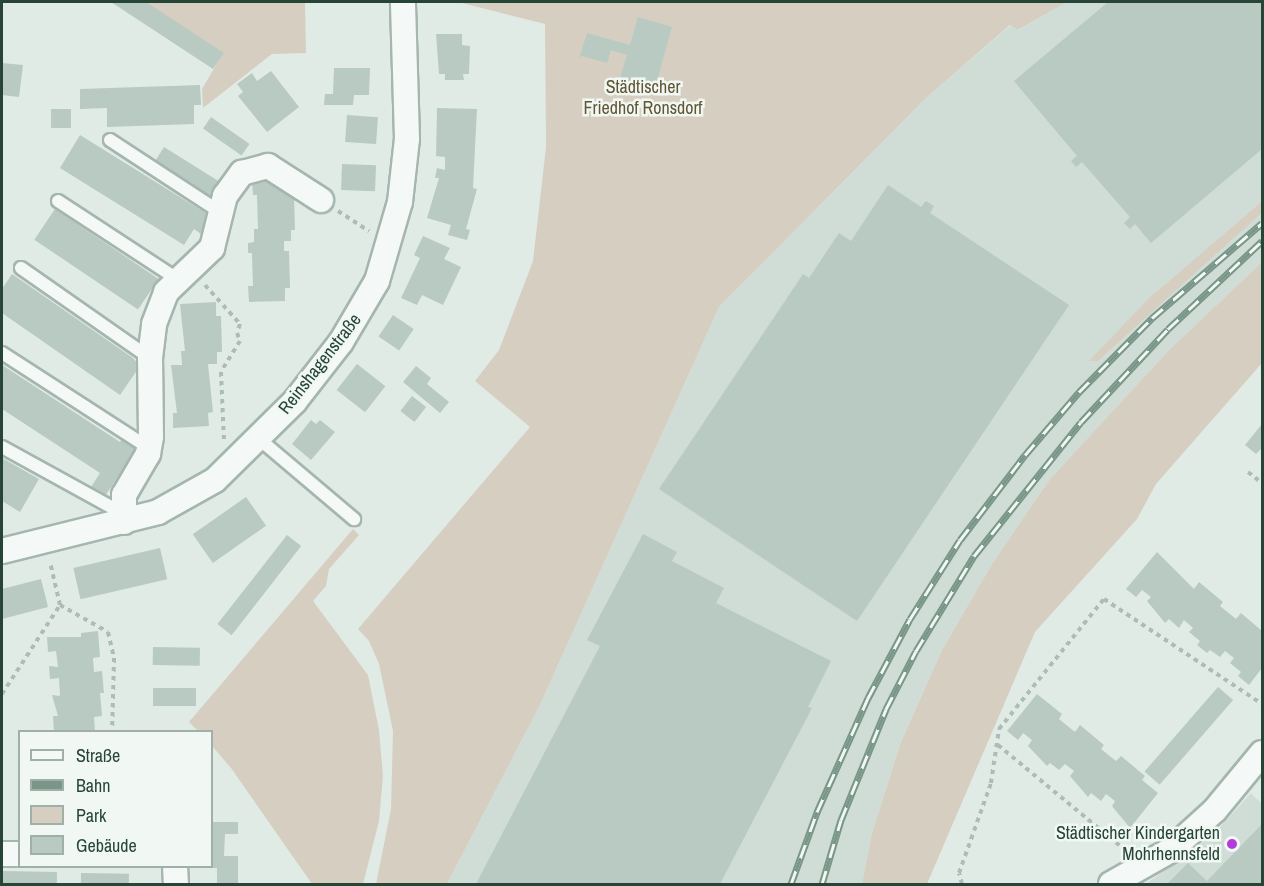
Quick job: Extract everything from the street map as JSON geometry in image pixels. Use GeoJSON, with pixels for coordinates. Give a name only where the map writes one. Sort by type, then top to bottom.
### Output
{"type":"FeatureCollection","features":[{"type":"Feature","properties":{"kind":"street","name":"Reinshagenstraße"},"geometry":{"type":"LineString","coordinates":[[2,551],[124,518],[158,512],[215,480],[295,401],[362,312],[390,246],[400,202],[407,139],[403,2]]}},
{"type":"Feature","properties":{"kind":"street"},"geometry":{"type":"LineString","coordinates":[[124,518],[129,482],[141,468],[149,448],[150,358],[154,324],[166,292],[212,248],[220,212],[235,180],[255,167],[268,166],[321,200]]}},
{"type":"Feature","properties":{"kind":"street"},"geometry":{"type":"LineString","coordinates":[[1111,885],[1171,850],[1215,810],[1263,753]]}},
{"type":"Feature","properties":{"kind":"street"},"geometry":{"type":"LineString","coordinates":[[2,854],[18,854]]}},
{"type":"Feature","properties":{"kind":"street"},"geometry":{"type":"LineString","coordinates":[[175,868],[176,885]]}},
{"type":"Feature","properties":{"kind":"lane"},"geometry":{"type":"LineString","coordinates":[[110,140],[220,212]]}},
{"type":"Feature","properties":{"kind":"lane"},"geometry":{"type":"LineString","coordinates":[[58,201],[184,274]]}},
{"type":"Feature","properties":{"kind":"lane"},"geometry":{"type":"LineString","coordinates":[[21,268],[150,358]]}},
{"type":"Feature","properties":{"kind":"lane"},"geometry":{"type":"LineString","coordinates":[[2,353],[149,448]]}},
{"type":"Feature","properties":{"kind":"lane"},"geometry":{"type":"LineString","coordinates":[[258,438],[354,519]]}},
{"type":"Feature","properties":{"kind":"lane"},"geometry":{"type":"LineString","coordinates":[[2,447],[124,518]]}},
{"type":"Feature","properties":{"kind":"path"},"geometry":{"type":"LineString","coordinates":[[321,200],[390,246]]}},
{"type":"Feature","properties":{"kind":"path"},"geometry":{"type":"LineString","coordinates":[[184,274],[240,324],[237,333],[240,341],[221,372],[224,441]]}},
{"type":"Feature","properties":{"kind":"path"},"geometry":{"type":"LineString","coordinates":[[1248,472],[1263,483]]}},
{"type":"Feature","properties":{"kind":"path"},"geometry":{"type":"LineString","coordinates":[[2,694],[60,605],[45,540]]}},
{"type":"Feature","properties":{"kind":"path"},"geometry":{"type":"LineString","coordinates":[[962,885],[959,873],[991,783],[999,729],[1104,600],[1263,704]]}},
{"type":"Feature","properties":{"kind":"path"},"geometry":{"type":"LineString","coordinates":[[60,605],[108,632],[114,658],[112,730]]}},
{"type":"Feature","properties":{"kind":"path"},"geometry":{"type":"LineString","coordinates":[[997,745],[1144,866]]}},
{"type":"Feature","properties":{"kind":"shaded area"},"geometry":{"type":"Polygon","coordinates":[[[1067,2],[1262,2],[1262,201],[1150,297],[1098,361],[1262,213],[1262,262],[1169,350],[1050,479],[992,564],[942,650],[901,742],[872,833],[862,884],[447,884],[540,705],[719,307],[926,98],[1011,25],[1019,30],[1067,2]]]}},
{"type":"Feature","properties":{"kind":"shaded area","name":"Städtischer Kindergarten Mohrhennsfeld"},"geometry":{"type":"Polygon","coordinates":[[[1251,793],[1262,804],[1262,884],[1146,884],[1213,835],[1251,793]]]}},
{"type":"Feature","properties":{"kind":"green space"},"geometry":{"type":"Polygon","coordinates":[[[141,2],[305,2],[306,53],[272,54],[203,108],[202,89],[222,55],[141,2]]]}},
{"type":"Feature","properties":{"kind":"green space","name":"Städtischer Friedhof Ronsdorf"},"geometry":{"type":"Polygon","coordinates":[[[458,2],[1067,2],[1018,30],[1010,25],[926,98],[719,307],[540,705],[447,884],[376,884],[391,809],[393,731],[379,664],[369,641],[358,629],[530,427],[475,381],[499,350],[533,261],[546,147],[545,24],[458,2]]]}},
{"type":"Feature","properties":{"kind":"green space"},"geometry":{"type":"Polygon","coordinates":[[[1262,201],[1262,213],[1098,361],[1089,361],[1150,297],[1262,201]]]}},
{"type":"Feature","properties":{"kind":"green space"},"geometry":{"type":"Polygon","coordinates":[[[1262,262],[1262,363],[1156,484],[1137,519],[1035,632],[927,884],[862,884],[872,833],[901,742],[942,650],[992,564],[1050,479],[1169,350],[1262,262]]]}},
{"type":"Feature","properties":{"kind":"green space"},"geometry":{"type":"Polygon","coordinates":[[[353,529],[359,535],[329,569],[326,586],[313,601],[368,675],[379,730],[383,776],[379,821],[363,884],[312,884],[231,768],[213,747],[213,730],[197,730],[189,722],[353,529]]]}},
{"type":"Feature","properties":{"kind":"building"},"geometry":{"type":"Polygon","coordinates":[[[111,2],[146,2],[224,53],[213,69],[111,2]]]}},
{"type":"Feature","properties":{"kind":"building"},"geometry":{"type":"Polygon","coordinates":[[[1108,2],[1262,2],[1262,149],[1151,243],[1135,224],[1130,229],[1124,223],[1130,217],[1082,162],[1076,167],[1071,161],[1077,156],[1014,81],[1108,2]]]}},
{"type":"Feature","properties":{"kind":"building"},"geometry":{"type":"Polygon","coordinates":[[[638,17],[672,27],[653,95],[618,85],[627,55],[611,50],[607,63],[582,56],[579,59],[587,33],[630,45],[638,17]]]}},
{"type":"Feature","properties":{"kind":"building"},"geometry":{"type":"Polygon","coordinates":[[[436,34],[462,34],[462,45],[470,46],[469,74],[463,74],[464,80],[445,80],[445,74],[439,74],[436,34]]]}},
{"type":"Feature","properties":{"kind":"building"},"geometry":{"type":"Polygon","coordinates":[[[2,63],[23,65],[19,97],[2,95],[2,63]]]}},
{"type":"Feature","properties":{"kind":"building"},"geometry":{"type":"Polygon","coordinates":[[[334,68],[370,68],[369,95],[354,95],[353,105],[324,105],[325,94],[333,94],[334,68]]]}},
{"type":"Feature","properties":{"kind":"building"},"geometry":{"type":"Polygon","coordinates":[[[271,71],[299,107],[267,132],[238,96],[243,92],[237,84],[252,73],[257,81],[271,71]]]}},
{"type":"Feature","properties":{"kind":"building"},"geometry":{"type":"Polygon","coordinates":[[[200,85],[201,105],[194,105],[194,124],[107,127],[107,108],[80,109],[80,89],[200,85]]]}},
{"type":"Feature","properties":{"kind":"building"},"geometry":{"type":"Polygon","coordinates":[[[437,108],[477,109],[473,188],[477,189],[466,229],[470,230],[467,240],[448,235],[451,225],[427,218],[439,178],[435,178],[437,168],[445,170],[445,157],[436,156],[437,108]]]}},
{"type":"Feature","properties":{"kind":"building"},"geometry":{"type":"Polygon","coordinates":[[[51,109],[71,109],[71,128],[51,128],[51,109]]]}},
{"type":"Feature","properties":{"kind":"building"},"geometry":{"type":"Polygon","coordinates":[[[347,115],[378,117],[376,144],[345,142],[347,115]]]}},
{"type":"Feature","properties":{"kind":"building"},"geometry":{"type":"Polygon","coordinates":[[[211,117],[250,144],[241,155],[203,128],[211,117]]]}},
{"type":"Feature","properties":{"kind":"building"},"geometry":{"type":"Polygon","coordinates":[[[80,135],[204,212],[210,218],[201,234],[194,229],[184,245],[60,168],[80,135]]]}},
{"type":"Feature","properties":{"kind":"building"},"geometry":{"type":"Polygon","coordinates":[[[164,147],[221,183],[211,199],[154,163],[164,147]]]}},
{"type":"Feature","properties":{"kind":"building"},"geometry":{"type":"Polygon","coordinates":[[[342,164],[376,165],[375,191],[341,190],[342,164]]]}},
{"type":"Feature","properties":{"kind":"building"},"geometry":{"type":"Polygon","coordinates":[[[252,181],[288,181],[289,194],[294,194],[295,230],[291,230],[291,241],[284,241],[284,251],[289,251],[290,288],[285,288],[285,301],[249,302],[248,286],[253,286],[252,253],[248,253],[248,243],[254,242],[254,229],[258,229],[257,195],[253,195],[252,181]]]}},
{"type":"Feature","properties":{"kind":"building"},"geometry":{"type":"Polygon","coordinates":[[[888,185],[921,207],[926,201],[934,206],[930,213],[1069,305],[857,621],[659,489],[803,274],[809,278],[839,233],[851,241],[888,185]]]}},
{"type":"Feature","properties":{"kind":"building"},"geometry":{"type":"Polygon","coordinates":[[[55,209],[159,279],[138,310],[34,240],[55,209]]]}},
{"type":"Feature","properties":{"kind":"building"},"geometry":{"type":"Polygon","coordinates":[[[423,236],[450,248],[444,259],[461,267],[443,305],[422,295],[417,305],[401,298],[420,258],[414,255],[423,236]]]}},
{"type":"Feature","properties":{"kind":"building"},"geometry":{"type":"Polygon","coordinates":[[[12,274],[133,358],[140,366],[120,395],[2,313],[2,289],[12,274]]]}},
{"type":"Feature","properties":{"kind":"building"},"geometry":{"type":"Polygon","coordinates":[[[216,302],[216,316],[221,316],[222,352],[217,352],[217,364],[208,364],[213,412],[208,413],[209,426],[173,428],[173,413],[177,413],[171,365],[182,365],[181,351],[185,351],[180,304],[216,302]]]}},
{"type":"Feature","properties":{"kind":"building"},"geometry":{"type":"Polygon","coordinates":[[[393,315],[414,329],[399,351],[378,337],[393,315]]]}},
{"type":"Feature","properties":{"kind":"building"},"geometry":{"type":"Polygon","coordinates":[[[357,364],[385,386],[365,412],[337,390],[357,364]]]}},
{"type":"Feature","properties":{"kind":"building"},"geometry":{"type":"Polygon","coordinates":[[[2,365],[120,442],[122,438],[137,448],[105,496],[91,487],[100,473],[2,409],[2,365]]]}},
{"type":"Feature","properties":{"kind":"building"},"geometry":{"type":"Polygon","coordinates":[[[416,366],[431,378],[427,384],[449,402],[440,413],[403,382],[416,366]]]}},
{"type":"Feature","properties":{"kind":"building"},"geometry":{"type":"Polygon","coordinates":[[[412,396],[426,407],[414,422],[400,411],[412,396]]]}},
{"type":"Feature","properties":{"kind":"building"},"geometry":{"type":"Polygon","coordinates":[[[311,420],[316,424],[320,420],[335,432],[311,460],[292,444],[311,420]]]}},
{"type":"Feature","properties":{"kind":"building"},"geometry":{"type":"Polygon","coordinates":[[[1262,424],[1262,448],[1256,454],[1245,445],[1262,424]]]}},
{"type":"Feature","properties":{"kind":"building"},"geometry":{"type":"Polygon","coordinates":[[[2,458],[39,479],[20,512],[2,501],[2,458]]]}},
{"type":"Feature","properties":{"kind":"building"},"geometry":{"type":"Polygon","coordinates":[[[246,497],[266,526],[213,563],[193,534],[246,497]]]}},
{"type":"Feature","properties":{"kind":"building"},"geometry":{"type":"Polygon","coordinates":[[[643,534],[677,552],[672,561],[724,588],[716,603],[831,661],[808,707],[812,708],[720,884],[476,884],[600,646],[587,640],[643,534]]]}},
{"type":"Feature","properties":{"kind":"building"},"geometry":{"type":"Polygon","coordinates":[[[287,535],[301,546],[232,635],[217,624],[287,535]]]}},
{"type":"Feature","properties":{"kind":"building"},"geometry":{"type":"Polygon","coordinates":[[[160,548],[167,579],[80,599],[73,568],[160,548]]]}},
{"type":"Feature","properties":{"kind":"building"},"geometry":{"type":"Polygon","coordinates":[[[1157,552],[1194,589],[1199,582],[1223,602],[1220,606],[1236,619],[1241,613],[1262,631],[1262,668],[1249,685],[1238,676],[1241,672],[1230,663],[1234,658],[1225,651],[1220,657],[1210,650],[1207,653],[1197,645],[1200,641],[1189,632],[1193,628],[1184,620],[1179,628],[1169,619],[1165,623],[1147,601],[1151,597],[1142,590],[1136,597],[1126,589],[1157,552]]]}},
{"type":"Feature","properties":{"kind":"building"},"geometry":{"type":"Polygon","coordinates":[[[41,579],[48,607],[2,619],[2,589],[41,579]]]}},
{"type":"Feature","properties":{"kind":"building"},"geometry":{"type":"Polygon","coordinates":[[[98,631],[100,657],[93,658],[94,672],[102,671],[104,693],[100,693],[102,716],[94,717],[95,730],[54,730],[53,716],[58,716],[52,695],[60,696],[59,678],[50,679],[49,666],[58,667],[56,651],[48,652],[47,637],[81,637],[81,633],[98,631]]]}},
{"type":"Feature","properties":{"kind":"building"},"geometry":{"type":"Polygon","coordinates":[[[153,647],[200,648],[200,666],[153,665],[153,647]]]}},
{"type":"Feature","properties":{"kind":"building"},"geometry":{"type":"Polygon","coordinates":[[[1218,687],[1233,700],[1160,785],[1145,772],[1218,687]]]}},
{"type":"Feature","properties":{"kind":"building"},"geometry":{"type":"Polygon","coordinates":[[[153,688],[196,688],[196,706],[153,706],[153,688]]]}},
{"type":"Feature","properties":{"kind":"building"},"geometry":{"type":"Polygon","coordinates":[[[1037,694],[1062,714],[1059,719],[1075,732],[1080,725],[1104,745],[1101,749],[1116,761],[1121,756],[1145,776],[1142,780],[1158,793],[1130,828],[1112,806],[1115,801],[1106,794],[1101,801],[1091,793],[1088,797],[1070,776],[1074,771],[1065,764],[1059,770],[1050,763],[1047,766],[1028,746],[1032,740],[1023,733],[1018,740],[1007,731],[1037,694]]]}},
{"type":"Feature","properties":{"kind":"building"},"geometry":{"type":"Polygon","coordinates":[[[213,822],[238,822],[238,834],[225,834],[224,856],[238,856],[238,884],[217,884],[217,868],[213,868],[213,822]]]}},
{"type":"Feature","properties":{"kind":"building"},"geometry":{"type":"Polygon","coordinates":[[[1262,824],[1262,884],[1167,884],[1188,863],[1207,881],[1262,824]]]}},
{"type":"Feature","properties":{"kind":"building"},"geometry":{"type":"Polygon","coordinates":[[[2,871],[57,872],[57,884],[2,884],[2,871]]]}},
{"type":"Feature","properties":{"kind":"building"},"geometry":{"type":"Polygon","coordinates":[[[81,873],[129,874],[129,884],[81,884],[81,873]]]}},
{"type":"Feature","properties":{"kind":"railway"},"geometry":{"type":"LineString","coordinates":[[791,884],[817,812],[868,698],[910,619],[960,540],[1025,455],[1079,392],[1152,318],[1262,223]]}},
{"type":"Feature","properties":{"kind":"railway"},"geometry":{"type":"LineString","coordinates":[[822,884],[841,820],[886,709],[916,651],[974,556],[1081,422],[1168,329],[1262,241]]}},
{"type":"Feature","properties":{"kind":"place","name":"Städtischer Kindergarten Mohrhennsfeld"},"geometry":{"type":"Point","coordinates":[1232,844]}}]}
